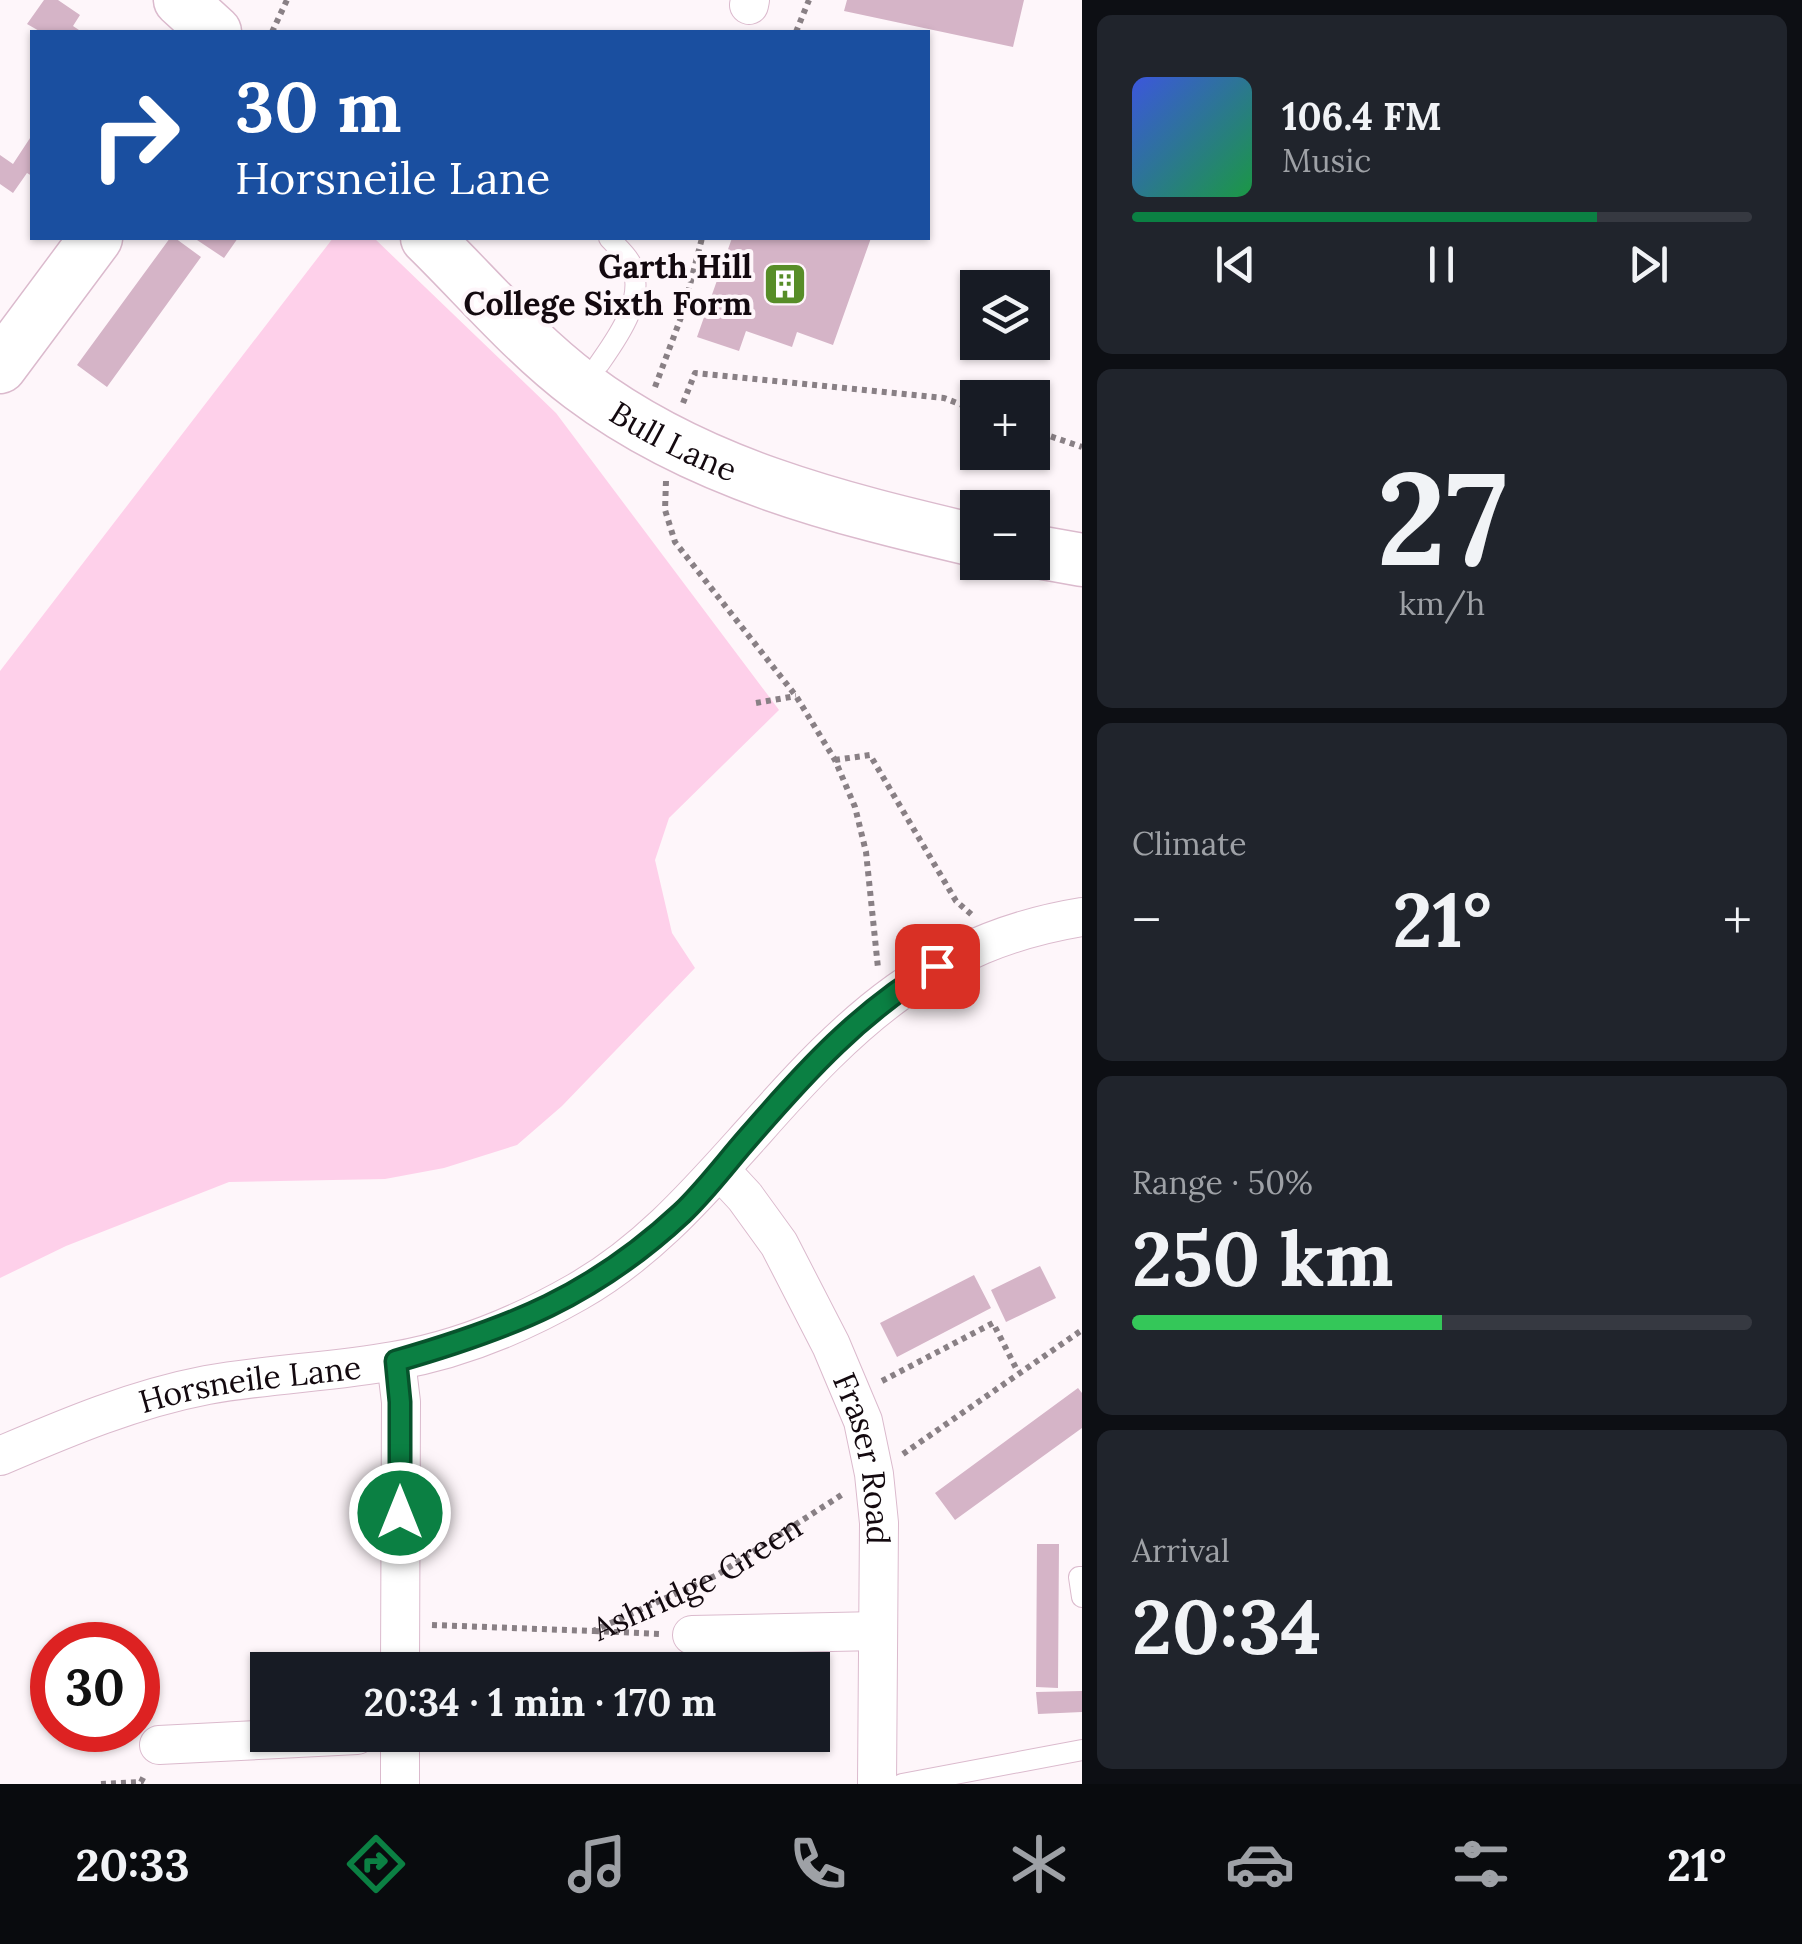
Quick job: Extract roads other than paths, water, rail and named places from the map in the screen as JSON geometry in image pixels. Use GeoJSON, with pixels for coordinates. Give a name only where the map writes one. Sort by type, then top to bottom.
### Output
{"type":"FeatureCollection","features":[{"type":"Feature","properties":{"kind":"street"},"geometry":{"type":"LineString","coordinates":[[0,367],[95,240]]}},
{"type":"Feature","properties":{"kind":"street","name":"Bull Lane"},"geometry":{"type":"LineString","coordinates":[[429,240],[578,384],[628,417],[729,469],[796,495],[960,536]]}},
{"type":"Feature","properties":{"kind":"street"},"geometry":{"type":"LineString","coordinates":[[1050,554],[1082,560]]}},
{"type":"Feature","properties":{"kind":"street","name":"Horsneile Lane"},"geometry":{"type":"LineString","coordinates":[[0,1456],[92,1417],[160,1396],[234,1381],[396,1361],[496,1331],[579,1291],[651,1240],[685,1210],[846,1032],[883,1001],[937,966],[1000,938],[1082,917]]}},
{"type":"Feature","properties":{"kind":"street","name":"Fraser Road"},"geometry":{"type":"LineString","coordinates":[[720,1170],[779,1244],[864,1422],[878,1523],[877,1784]]}},
{"type":"Feature","properties":{"kind":"street"},"geometry":{"type":"LineString","coordinates":[[396,1361],[400,1402],[400,1652]]}},
{"type":"Feature","properties":{"kind":"street","name":"Ashridge Green"},"geometry":{"type":"LineString","coordinates":[[692,1636],[878,1631]]}},
{"type":"Feature","properties":{"kind":"street"},"geometry":{"type":"LineString","coordinates":[[160,1745],[250,1740]]}},
{"type":"Feature","properties":{"kind":"street"},"geometry":{"type":"LineString","coordinates":[[400,1752],[400,1784]]}},
{"type":"Feature","properties":{"kind":"lane"},"geometry":{"type":"LineString","coordinates":[[599,364],[627,322],[634,291],[631,263],[611,240]]}},
{"type":"Feature","properties":{"kind":"lane"},"geometry":{"type":"LineString","coordinates":[[1082,1577],[1082,1597]]}},
{"type":"Feature","properties":{"kind":"lane"},"geometry":{"type":"LineString","coordinates":[[902,1784],[1082,1750]]}},
{"type":"Feature","properties":{"kind":"place","name":"Garth Hill College Sixth Form"},"geometry":{"type":"Point","coordinates":[785,284]}}]}
